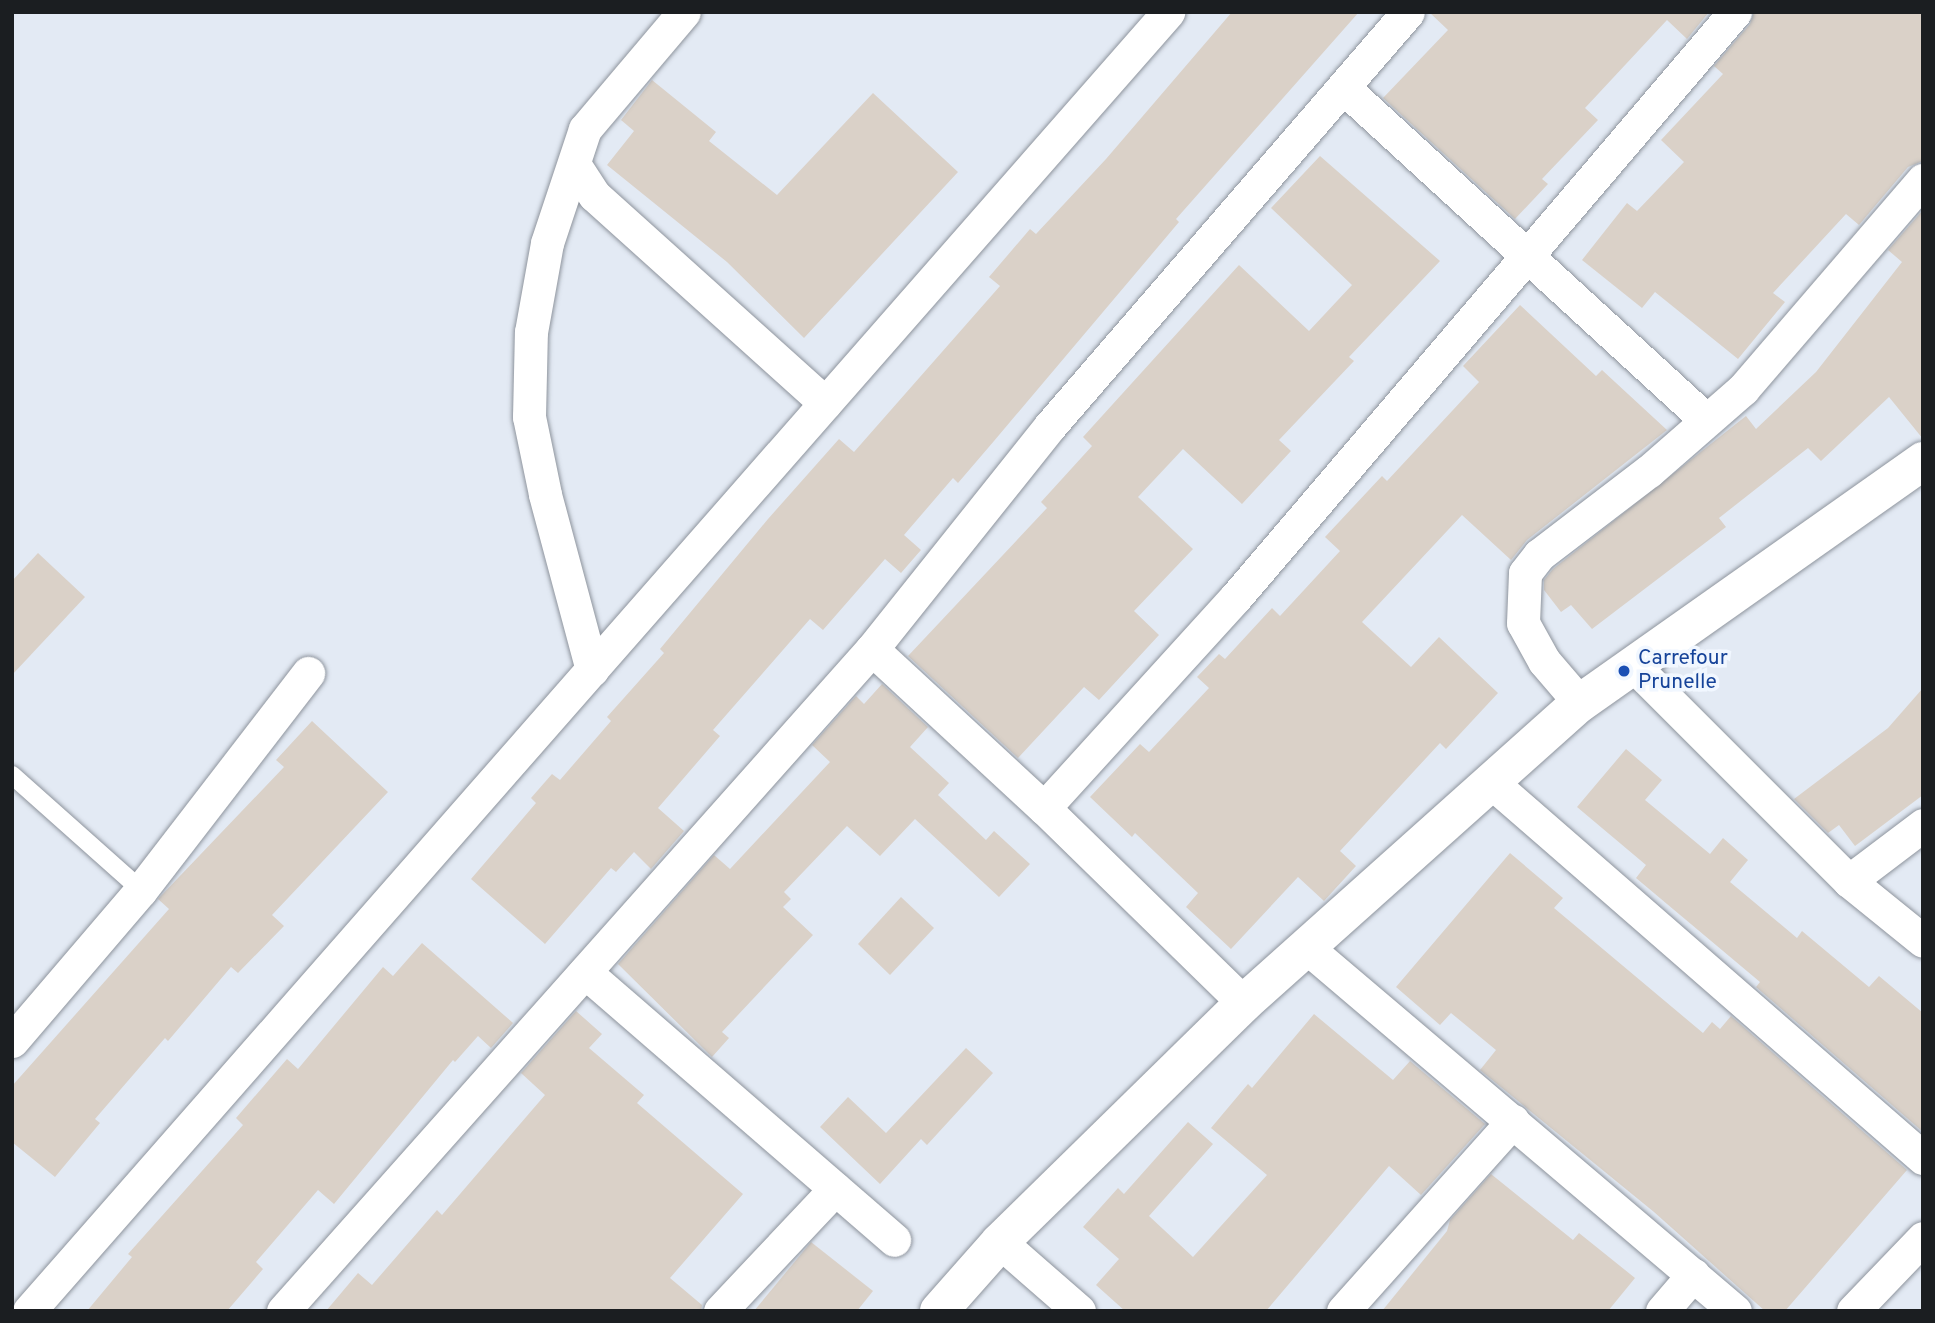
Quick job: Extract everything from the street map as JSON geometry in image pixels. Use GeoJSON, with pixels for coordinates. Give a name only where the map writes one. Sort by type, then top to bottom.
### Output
{"type":"FeatureCollection","features":[{"type":"Feature","properties":{"kind":"street"},"geometry":{"type":"LineString","coordinates":[[592,670],[545,494],[529,417],[533,320],[547,243],[585,129],[684,12]]}},
{"type":"Feature","properties":{"kind":"street"},"geometry":{"type":"LineString","coordinates":[[29,1311],[1168,12]]}},
{"type":"Feature","properties":{"kind":"street"},"geometry":{"type":"LineString","coordinates":[[283,1311],[872,649],[1050,426],[1345,89],[1408,12]]}},
{"type":"Feature","properties":{"kind":"street"},"geometry":{"type":"LineString","coordinates":[[1044,808],[1236,597],[1735,12]]}},
{"type":"Feature","properties":{"kind":"street"},"geometry":{"type":"LineString","coordinates":[[1345,89],[1529,254],[1706,420]]}},
{"type":"Feature","properties":{"kind":"street"},"geometry":{"type":"LineString","coordinates":[[575,164],[594,195],[825,403]]}},
{"type":"Feature","properties":{"kind":"street"},"geometry":{"type":"LineString","coordinates":[[1580,703],[1544,662],[1523,624],[1525,573],[1539,555],[1649,471],[1743,389],[1923,180]]}},
{"type":"Feature","properties":{"kind":"street"},"geometry":{"type":"LineString","coordinates":[[939,1311],[1000,1242],[1244,1003],[1580,703],[1923,461]]}},
{"type":"Feature","properties":{"kind":"street"},"geometry":{"type":"LineString","coordinates":[[872,649],[1044,808],[1244,1003]]}},
{"type":"Feature","properties":{"kind":"street"},"geometry":{"type":"LineString","coordinates":[[1633,665],[1849,881],[1923,941]]}},
{"type":"Feature","properties":{"kind":"street"},"geometry":{"type":"LineString","coordinates":[[12,1041],[141,890],[308,673]]}},
{"type":"Feature","properties":{"kind":"street"},"geometry":{"type":"LineString","coordinates":[[1491,782],[1923,1158]]}},
{"type":"Feature","properties":{"kind":"street"},"geometry":{"type":"LineString","coordinates":[[1849,881],[1923,825]]}},
{"type":"Feature","properties":{"kind":"street"},"geometry":{"type":"LineString","coordinates":[[1305,946],[1735,1311]]}},
{"type":"Feature","properties":{"kind":"street"},"geometry":{"type":"LineString","coordinates":[[585,972],[894,1240]]}},
{"type":"Feature","properties":{"kind":"street"},"geometry":{"type":"LineString","coordinates":[[1343,1311],[1513,1121]]}},
{"type":"Feature","properties":{"kind":"street"},"geometry":{"type":"LineString","coordinates":[[720,1311],[835,1189]]}},
{"type":"Feature","properties":{"kind":"street"},"geometry":{"type":"LineString","coordinates":[[1853,1311],[1923,1238]]}},
{"type":"Feature","properties":{"kind":"street"},"geometry":{"type":"LineString","coordinates":[[1000,1242],[1079,1311]]}},
{"type":"Feature","properties":{"kind":"street"},"geometry":{"type":"LineString","coordinates":[[1662,1311],[1693,1275]]}},
{"type":"Feature","properties":{"kind":"lane"},"geometry":{"type":"LineString","coordinates":[[12,775],[141,890]]}},
{"type":"Feature","properties":{"kind":"building"},"geometry":{"type":"Polygon","coordinates":[[[1232,12],[1359,12],[1176,219],[1179,222],[958,483],[953,478],[904,535],[921,550],[901,573],[885,559],[823,630],[810,619],[713,730],[720,736],[658,808],[684,831],[651,869],[634,852],[616,872],[611,868],[545,944],[471,879],[536,803],[531,798],[552,774],[560,780],[611,721],[607,717],[664,653],[660,649],[768,519],[839,439],[854,452],[1000,286],[989,277],[1030,229],[1036,234],[1106,159],[1232,12]]]}},
{"type":"Feature","properties":{"kind":"building"},"geometry":{"type":"Polygon","coordinates":[[[1429,12],[1709,12],[1687,39],[1667,20],[1585,108],[1598,120],[1542,179],[1548,184],[1515,219],[1383,98],[1448,30],[1429,12]]]}},
{"type":"Feature","properties":{"kind":"building"},"geometry":{"type":"Polygon","coordinates":[[[1754,12],[1923,12],[1923,161],[1908,167],[1859,225],[1846,214],[1773,293],[1785,302],[1738,359],[1655,292],[1642,308],[1582,260],[1627,203],[1637,211],[1684,162],[1661,140],[1723,74],[1714,66],[1750,24],[1754,12]]]}},
{"type":"Feature","properties":{"kind":"building"},"geometry":{"type":"Polygon","coordinates":[[[652,80],[716,132],[709,141],[777,195],[873,93],[958,172],[804,338],[727,262],[607,165],[634,131],[621,120],[652,80]]]}},
{"type":"Feature","properties":{"kind":"building"},"geometry":{"type":"Polygon","coordinates":[[[1320,156],[1440,261],[1349,357],[1354,361],[1279,440],[1291,451],[1242,504],[1183,449],[1138,497],[1193,549],[1134,611],[1159,635],[1099,700],[1084,687],[1018,758],[908,656],[1047,508],[1041,502],[1092,446],[1083,437],[1239,265],[1309,331],[1352,285],[1271,208],[1320,156]]]}},
{"type":"Feature","properties":{"kind":"building"},"geometry":{"type":"Polygon","coordinates":[[[1923,210],[1923,439],[1889,397],[1821,461],[1808,448],[1719,518],[1726,527],[1592,629],[1571,605],[1561,612],[1544,590],[1544,580],[1553,569],[1746,416],[1756,429],[1816,372],[1902,262],[1888,250],[1923,210]]]}},
{"type":"Feature","properties":{"kind":"building"},"geometry":{"type":"Polygon","coordinates":[[[1520,305],[1596,376],[1602,370],[1667,430],[1527,540],[1511,560],[1462,515],[1362,622],[1411,667],[1439,637],[1498,693],[1446,749],[1440,743],[1340,851],[1356,866],[1324,901],[1298,877],[1231,949],[1186,907],[1198,893],[1135,833],[1132,837],[1090,797],[1140,744],[1149,752],[1209,688],[1197,677],[1219,654],[1225,659],[1272,608],[1280,616],[1340,551],[1325,537],[1382,476],[1387,481],[1479,382],[1463,366],[1520,305]]]}},
{"type":"Feature","properties":{"kind":"building"},"geometry":{"type":"Polygon","coordinates":[[[38,553],[85,597],[12,675],[12,581],[38,553]]]}},
{"type":"Feature","properties":{"kind":"building"},"geometry":{"type":"Polygon","coordinates":[[[882,684],[928,727],[910,747],[949,783],[938,795],[986,840],[994,831],[1030,864],[999,897],[915,819],[880,856],[847,826],[784,892],[791,899],[783,907],[813,935],[722,1032],[729,1038],[712,1057],[618,964],[714,855],[730,869],[830,762],[812,745],[856,696],[864,704],[882,684]]]}},
{"type":"Feature","properties":{"kind":"building"},"geometry":{"type":"Polygon","coordinates":[[[1923,688],[1923,795],[1855,846],[1839,825],[1828,833],[1794,799],[1888,728],[1923,688]]]}},
{"type":"Feature","properties":{"kind":"building"},"geometry":{"type":"Polygon","coordinates":[[[312,721],[388,792],[272,915],[284,926],[238,973],[231,967],[168,1041],[165,1038],[95,1119],[100,1123],[55,1177],[12,1142],[12,1086],[169,909],[158,899],[284,767],[276,760],[312,721]]]}},
{"type":"Feature","properties":{"kind":"building"},"geometry":{"type":"Polygon","coordinates":[[[1626,749],[1662,780],[1645,800],[1710,854],[1723,838],[1748,860],[1730,882],[1797,938],[1802,931],[1869,987],[1879,976],[1923,1013],[1923,1132],[1756,987],[1760,982],[1636,878],[1646,865],[1577,807],[1626,749]]]}},
{"type":"Feature","properties":{"kind":"building"},"geometry":{"type":"Polygon","coordinates":[[[1510,853],[1563,898],[1554,908],[1703,1033],[1712,1022],[1720,1029],[1731,1016],[1907,1170],[1785,1311],[1765,1311],[1654,1212],[1480,1070],[1496,1050],[1451,1013],[1440,1025],[1396,987],[1510,853]]]}},
{"type":"Feature","properties":{"kind":"building"},"geometry":{"type":"Polygon","coordinates":[[[901,897],[934,928],[890,975],[858,944],[901,897]]]}},
{"type":"Feature","properties":{"kind":"building"},"geometry":{"type":"Polygon","coordinates":[[[422,943],[513,1023],[491,1048],[478,1036],[455,1062],[453,1060],[334,1204],[318,1190],[256,1262],[263,1269],[227,1311],[87,1311],[132,1257],[128,1254],[243,1125],[236,1118],[287,1059],[298,1069],[383,967],[393,976],[422,943]]]}},
{"type":"Feature","properties":{"kind":"building"},"geometry":{"type":"Polygon","coordinates":[[[576,1011],[602,1034],[589,1048],[644,1095],[637,1103],[743,1194],[670,1278],[702,1305],[701,1311],[326,1311],[358,1273],[372,1285],[437,1210],[442,1215],[545,1095],[521,1073],[576,1011]]]}},
{"type":"Feature","properties":{"kind":"building"},"geometry":{"type":"Polygon","coordinates":[[[1314,1014],[1393,1080],[1410,1061],[1485,1124],[1421,1195],[1389,1166],[1266,1311],[1125,1311],[1096,1285],[1119,1259],[1083,1227],[1118,1188],[1124,1194],[1188,1122],[1213,1144],[1149,1216],[1193,1257],[1267,1175],[1211,1128],[1248,1084],[1252,1088],[1314,1014]]]}},
{"type":"Feature","properties":{"kind":"building"},"geometry":{"type":"Polygon","coordinates":[[[966,1048],[993,1073],[927,1145],[921,1139],[880,1184],[820,1127],[848,1097],[886,1133],[966,1048]]]}},
{"type":"Feature","properties":{"kind":"building"},"geometry":{"type":"Polygon","coordinates":[[[1491,1174],[1573,1240],[1579,1233],[1635,1278],[1608,1311],[1382,1311],[1447,1231],[1450,1220],[1491,1174]]]}},
{"type":"Feature","properties":{"kind":"building"},"geometry":{"type":"Polygon","coordinates":[[[811,1242],[873,1291],[857,1311],[754,1311],[811,1242]]]}},
{"type":"Feature","properties":{"kind":"place","name":"Carrefour Prunelle"},"geometry":{"type":"Point","coordinates":[1624,671]}}]}
